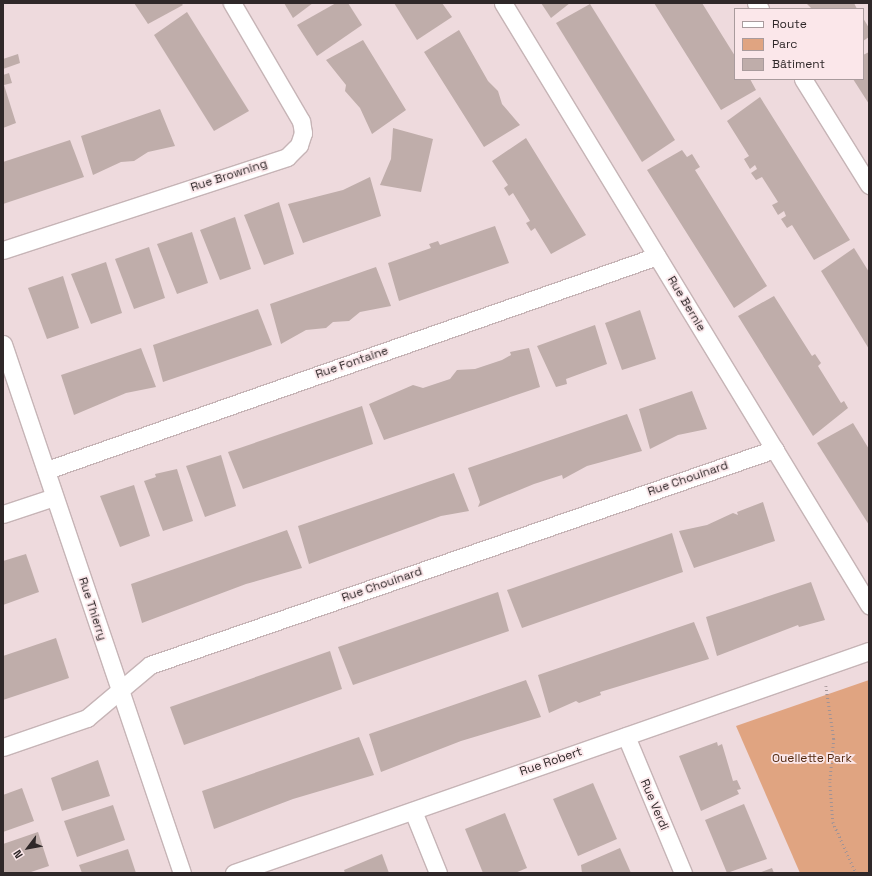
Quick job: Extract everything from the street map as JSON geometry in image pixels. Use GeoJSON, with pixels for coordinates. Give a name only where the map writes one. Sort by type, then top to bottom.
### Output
{"type":"FeatureCollection","features":[{"type":"Feature","properties":{"kind":"street","name":"Rue Browning"},"geometry":{"type":"LineString","coordinates":[[3,250],[287,156],[298,145],[303,133],[301,121],[232,3]]}},
{"type":"Feature","properties":{"kind":"street","name":"Rue Bernie"},"geometry":{"type":"LineString","coordinates":[[503,3],[869,605]]}},
{"type":"Feature","properties":{"kind":"street"},"geometry":{"type":"LineString","coordinates":[[804,80],[869,185]]}},
{"type":"Feature","properties":{"kind":"street","name":"Rue Fontaine"},"geometry":{"type":"LineString","coordinates":[[47,470],[657,256]]}},
{"type":"Feature","properties":{"kind":"street","name":"Rue Thierry"},"geometry":{"type":"LineString","coordinates":[[3,344],[47,470],[54,497],[182,873]]}},
{"type":"Feature","properties":{"kind":"street","name":"Rue Chouinard"},"geometry":{"type":"LineString","coordinates":[[3,747],[87,718],[119,689],[150,665],[775,449]]}},
{"type":"Feature","properties":{"kind":"street"},"geometry":{"type":"LineString","coordinates":[[3,514],[54,497]]}},
{"type":"Feature","properties":{"kind":"street","name":"Rue Robert"},"geometry":{"type":"LineString","coordinates":[[234,873],[869,651]]}},
{"type":"Feature","properties":{"kind":"street","name":"Rue Verdi"},"geometry":{"type":"LineString","coordinates":[[626,736],[683,873]]}},
{"type":"Feature","properties":{"kind":"street"},"geometry":{"type":"LineString","coordinates":[[413,810],[438,873]]}},
{"type":"Feature","properties":{"kind":"path"},"geometry":{"type":"LineString","coordinates":[[821,668],[832,712],[830,782],[833,822],[856,873]]}},
{"type":"Feature","properties":{"kind":"green space","name":"Ouellette Park"},"geometry":{"type":"Polygon","coordinates":[[[869,680],[869,873],[800,873],[736,726],[869,680]]]}},
{"type":"Feature","properties":{"kind":"building"},"geometry":{"type":"Polygon","coordinates":[[[134,3],[181,3],[183,5],[148,24],[134,3]]]}},
{"type":"Feature","properties":{"kind":"building"},"geometry":{"type":"Polygon","coordinates":[[[284,3],[313,3],[293,18],[284,3]]]}},
{"type":"Feature","properties":{"kind":"building"},"geometry":{"type":"Polygon","coordinates":[[[336,3],[348,3],[362,25],[317,56],[297,25],[336,3]]]}},
{"type":"Feature","properties":{"kind":"building"},"geometry":{"type":"Polygon","coordinates":[[[394,3],[442,3],[452,17],[417,40],[394,3]]]}},
{"type":"Feature","properties":{"kind":"building"},"geometry":{"type":"Polygon","coordinates":[[[541,3],[570,3],[551,18],[541,3]]]}},
{"type":"Feature","properties":{"kind":"building"},"geometry":{"type":"Polygon","coordinates":[[[654,3],[702,3],[734,54],[734,80],[751,80],[756,90],[721,110],[654,3]]]}},
{"type":"Feature","properties":{"kind":"building"},"geometry":{"type":"Polygon","coordinates":[[[806,3],[854,3],[856,8],[811,8],[806,3]]]}},
{"type":"Feature","properties":{"kind":"building"},"geometry":{"type":"Polygon","coordinates":[[[590,4],[675,140],[642,162],[556,23],[590,4]]]}},
{"type":"Feature","properties":{"kind":"building"},"geometry":{"type":"Polygon","coordinates":[[[187,12],[249,111],[214,131],[154,35],[187,12]]]}},
{"type":"Feature","properties":{"kind":"building"},"geometry":{"type":"Polygon","coordinates":[[[864,20],[869,28],[869,37],[864,40],[864,20]]]}},
{"type":"Feature","properties":{"kind":"building"},"geometry":{"type":"Polygon","coordinates":[[[459,30],[488,81],[498,91],[502,104],[520,125],[484,147],[424,52],[459,30]]]}},
{"type":"Feature","properties":{"kind":"building"},"geometry":{"type":"Polygon","coordinates":[[[363,40],[406,110],[372,134],[360,108],[345,91],[346,85],[326,60],[363,40]]]}},
{"type":"Feature","properties":{"kind":"building"},"geometry":{"type":"Polygon","coordinates":[[[869,52],[869,104],[854,80],[864,80],[864,54],[869,52]]]}},
{"type":"Feature","properties":{"kind":"building"},"geometry":{"type":"Polygon","coordinates":[[[18,54],[20,63],[3,69],[3,59],[18,54]]]}},
{"type":"Feature","properties":{"kind":"building"},"geometry":{"type":"Polygon","coordinates":[[[9,73],[12,83],[4,85],[16,123],[3,128],[3,75],[9,73]]]}},
{"type":"Feature","properties":{"kind":"building"},"geometry":{"type":"Polygon","coordinates":[[[760,97],[850,240],[814,260],[792,225],[787,228],[781,219],[786,216],[784,211],[778,215],[772,205],[778,202],[762,177],[756,180],[751,173],[757,169],[755,165],[750,169],[744,159],[749,156],[727,121],[760,97]]]}},
{"type":"Feature","properties":{"kind":"building"},"geometry":{"type":"Polygon","coordinates":[[[160,109],[175,146],[148,152],[134,161],[121,162],[93,175],[81,136],[160,109]]]}},
{"type":"Feature","properties":{"kind":"building"},"geometry":{"type":"Polygon","coordinates":[[[393,128],[433,139],[421,192],[380,185],[391,159],[393,128]]]}},
{"type":"Feature","properties":{"kind":"building"},"geometry":{"type":"Polygon","coordinates":[[[526,138],[586,235],[551,254],[535,228],[531,231],[526,223],[530,221],[513,193],[509,196],[504,188],[508,185],[492,161],[526,138]]]}},
{"type":"Feature","properties":{"kind":"building"},"geometry":{"type":"Polygon","coordinates":[[[70,140],[84,177],[3,204],[3,162],[70,140]]]}},
{"type":"Feature","properties":{"kind":"building"},"geometry":{"type":"Polygon","coordinates":[[[682,150],[687,157],[692,154],[700,167],[695,170],[767,286],[734,308],[647,170],[682,150]]]}},
{"type":"Feature","properties":{"kind":"building"},"geometry":{"type":"Polygon","coordinates":[[[370,177],[381,216],[303,243],[288,204],[343,190],[370,177]]]}},
{"type":"Feature","properties":{"kind":"building"},"geometry":{"type":"Polygon","coordinates":[[[279,202],[294,254],[264,265],[244,215],[279,202]]]}},
{"type":"Feature","properties":{"kind":"building"},"geometry":{"type":"Polygon","coordinates":[[[235,217],[251,269],[220,280],[200,230],[235,217]]]}},
{"type":"Feature","properties":{"kind":"building"},"geometry":{"type":"Polygon","coordinates":[[[495,226],[509,263],[399,301],[388,263],[431,248],[429,244],[438,241],[440,245],[495,226]]]}},
{"type":"Feature","properties":{"kind":"building"},"geometry":{"type":"Polygon","coordinates":[[[192,232],[208,283],[177,294],[157,244],[192,232]]]}},
{"type":"Feature","properties":{"kind":"building"},"geometry":{"type":"Polygon","coordinates":[[[149,247],[165,298],[134,309],[115,259],[149,247]]]}},
{"type":"Feature","properties":{"kind":"building"},"geometry":{"type":"Polygon","coordinates":[[[854,248],[869,272],[869,349],[821,271],[854,248]]]}},
{"type":"Feature","properties":{"kind":"building"},"geometry":{"type":"Polygon","coordinates":[[[106,262],[122,313],[91,324],[71,274],[106,262]]]}},
{"type":"Feature","properties":{"kind":"building"},"geometry":{"type":"Polygon","coordinates":[[[376,267],[391,306],[360,312],[349,321],[333,322],[326,328],[306,330],[281,344],[270,304],[376,267]]]}},
{"type":"Feature","properties":{"kind":"building"},"geometry":{"type":"Polygon","coordinates":[[[63,276],[79,328],[47,339],[28,288],[63,276]]]}},
{"type":"Feature","properties":{"kind":"building"},"geometry":{"type":"Polygon","coordinates":[[[774,296],[812,356],[815,354],[821,363],[818,366],[841,403],[844,401],[848,408],[813,436],[738,316],[774,296]]]}},
{"type":"Feature","properties":{"kind":"building"},"geometry":{"type":"Polygon","coordinates":[[[258,309],[272,345],[163,382],[153,345],[258,309]]]}},
{"type":"Feature","properties":{"kind":"building"},"geometry":{"type":"Polygon","coordinates":[[[640,310],[656,359],[622,370],[605,323],[640,310]]]}},
{"type":"Feature","properties":{"kind":"building"},"geometry":{"type":"Polygon","coordinates":[[[595,325],[607,364],[566,379],[567,384],[556,387],[537,346],[595,325]]]}},
{"type":"Feature","properties":{"kind":"building"},"geometry":{"type":"Polygon","coordinates":[[[141,348],[156,387],[126,393],[74,415],[61,375],[141,348]]]}},
{"type":"Feature","properties":{"kind":"building"},"geometry":{"type":"Polygon","coordinates":[[[529,348],[540,387],[384,440],[369,404],[413,385],[423,388],[450,379],[457,370],[475,369],[502,360],[511,355],[510,352],[529,348]]]}},
{"type":"Feature","properties":{"kind":"building"},"geometry":{"type":"Polygon","coordinates":[[[692,391],[707,429],[678,435],[650,449],[639,409],[692,391]]]}},
{"type":"Feature","properties":{"kind":"building"},"geometry":{"type":"Polygon","coordinates":[[[362,406],[373,444],[243,489],[228,452],[362,406]]]}},
{"type":"Feature","properties":{"kind":"building"},"geometry":{"type":"Polygon","coordinates":[[[627,414],[642,451],[587,466],[563,479],[562,475],[534,484],[478,507],[480,502],[468,468],[627,414]]]}},
{"type":"Feature","properties":{"kind":"building"},"geometry":{"type":"Polygon","coordinates":[[[853,423],[869,449],[869,525],[817,443],[853,423]]]}},
{"type":"Feature","properties":{"kind":"building"},"geometry":{"type":"Polygon","coordinates":[[[221,455],[236,506],[205,517],[186,466],[221,455]]]}},
{"type":"Feature","properties":{"kind":"building"},"geometry":{"type":"Polygon","coordinates":[[[177,469],[193,521],[163,531],[144,481],[156,477],[155,474],[177,469]]]}},
{"type":"Feature","properties":{"kind":"building"},"geometry":{"type":"Polygon","coordinates":[[[454,473],[469,511],[441,516],[309,564],[298,526],[454,473]]]}},
{"type":"Feature","properties":{"kind":"building"},"geometry":{"type":"Polygon","coordinates":[[[134,485],[150,536],[120,547],[100,496],[134,485]]]}},
{"type":"Feature","properties":{"kind":"building"},"geometry":{"type":"Polygon","coordinates":[[[763,502],[775,541],[694,568],[679,531],[707,525],[733,513],[738,515],[737,512],[763,502]]]}},
{"type":"Feature","properties":{"kind":"building"},"geometry":{"type":"Polygon","coordinates":[[[287,530],[302,568],[246,584],[142,623],[131,584],[287,530]]]}},
{"type":"Feature","properties":{"kind":"building"},"geometry":{"type":"Polygon","coordinates":[[[672,533],[683,572],[522,628],[507,590],[672,533]]]}},
{"type":"Feature","properties":{"kind":"building"},"geometry":{"type":"Polygon","coordinates":[[[26,554],[39,592],[3,605],[3,561],[26,554]]]}},
{"type":"Feature","properties":{"kind":"building"},"geometry":{"type":"Polygon","coordinates":[[[811,582],[825,620],[799,627],[798,625],[717,656],[706,617],[811,582]]]}},
{"type":"Feature","properties":{"kind":"building"},"geometry":{"type":"Polygon","coordinates":[[[498,592],[509,631],[353,685],[338,647],[498,592]]]}},
{"type":"Feature","properties":{"kind":"building"},"geometry":{"type":"Polygon","coordinates":[[[694,622],[709,659],[600,692],[601,695],[579,703],[576,701],[549,713],[538,675],[694,622]]]}},
{"type":"Feature","properties":{"kind":"building"},"geometry":{"type":"Polygon","coordinates":[[[56,638],[69,678],[3,700],[3,656],[56,638]]]}},
{"type":"Feature","properties":{"kind":"building"},"geometry":{"type":"Polygon","coordinates":[[[330,651],[342,689],[184,745],[170,707],[330,651]]]}},
{"type":"Feature","properties":{"kind":"building"},"geometry":{"type":"Polygon","coordinates":[[[526,680],[541,717],[461,741],[381,772],[369,734],[526,680]]]}},
{"type":"Feature","properties":{"kind":"building"},"geometry":{"type":"Polygon","coordinates":[[[359,737],[374,775],[293,799],[214,829],[202,791],[359,737]]]}},
{"type":"Feature","properties":{"kind":"building"},"geometry":{"type":"Polygon","coordinates":[[[717,742],[718,746],[722,744],[733,781],[737,780],[741,789],[737,790],[739,794],[701,811],[679,756],[717,742]]]}},
{"type":"Feature","properties":{"kind":"building"},"geometry":{"type":"Polygon","coordinates":[[[98,760],[110,796],[62,811],[51,778],[98,760]]]}},
{"type":"Feature","properties":{"kind":"building"},"geometry":{"type":"Polygon","coordinates":[[[593,783],[617,839],[578,856],[553,799],[593,783]]]}},
{"type":"Feature","properties":{"kind":"building"},"geometry":{"type":"Polygon","coordinates":[[[22,788],[34,821],[3,832],[3,795],[22,788]]]}},
{"type":"Feature","properties":{"kind":"building"},"geometry":{"type":"Polygon","coordinates":[[[744,804],[767,859],[727,873],[705,820],[744,804]]]}},
{"type":"Feature","properties":{"kind":"building"},"geometry":{"type":"Polygon","coordinates":[[[113,805],[125,840],[77,857],[64,821],[113,805]]]}},
{"type":"Feature","properties":{"kind":"building"},"geometry":{"type":"Polygon","coordinates":[[[505,813],[527,868],[515,873],[483,873],[465,829],[505,813]]]}},
{"type":"Feature","properties":{"kind":"building"},"geometry":{"type":"Polygon","coordinates":[[[38,832],[49,866],[28,873],[3,873],[3,844],[38,832]]]}},
{"type":"Feature","properties":{"kind":"building"},"geometry":{"type":"Polygon","coordinates":[[[620,848],[631,873],[582,873],[581,865],[620,848]]]}},
{"type":"Feature","properties":{"kind":"building"},"geometry":{"type":"Polygon","coordinates":[[[128,849],[136,873],[82,873],[79,865],[128,849]]]}},
{"type":"Feature","properties":{"kind":"building"},"geometry":{"type":"Polygon","coordinates":[[[382,854],[389,873],[345,873],[344,870],[382,854]]]}},
{"type":"Feature","properties":{"kind":"building"},"geometry":{"type":"Polygon","coordinates":[[[772,868],[774,873],[759,873],[772,868]]]}}]}
